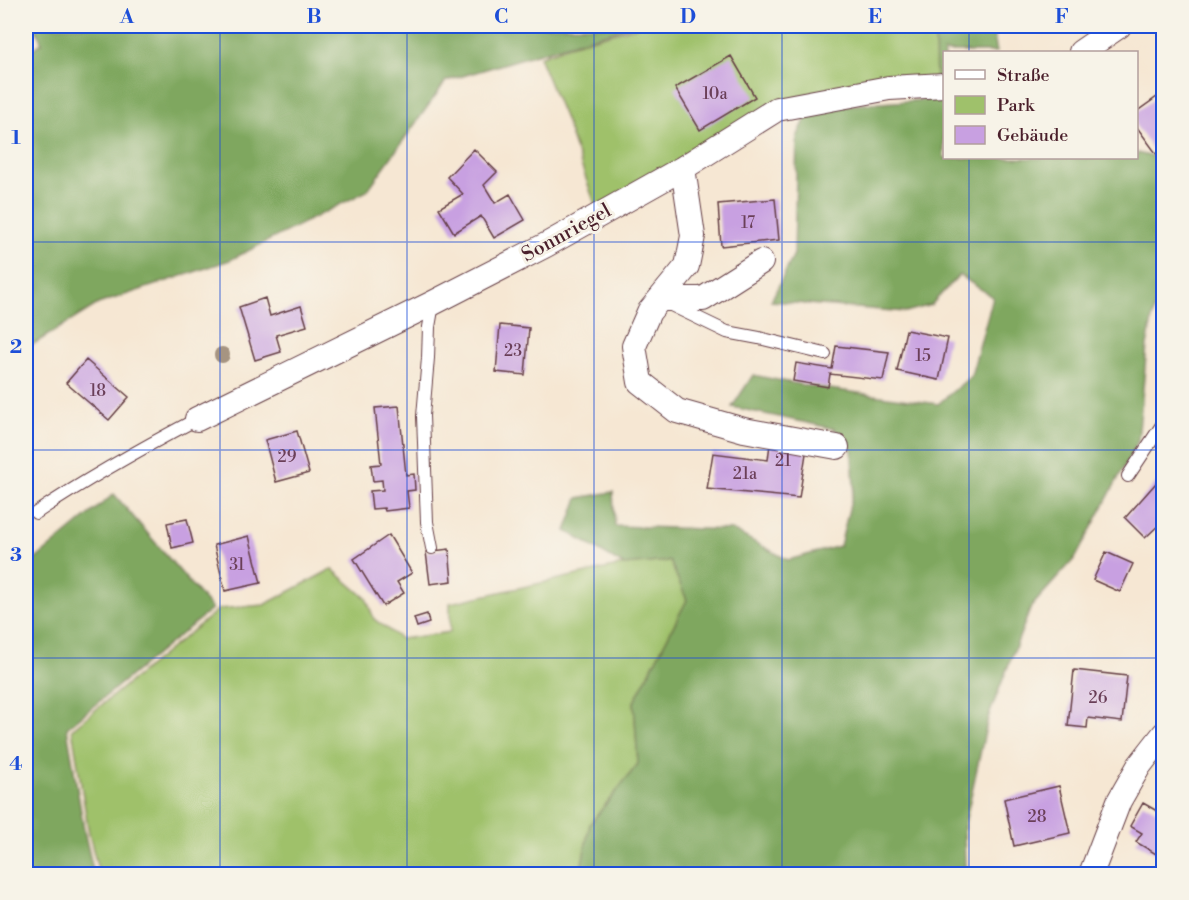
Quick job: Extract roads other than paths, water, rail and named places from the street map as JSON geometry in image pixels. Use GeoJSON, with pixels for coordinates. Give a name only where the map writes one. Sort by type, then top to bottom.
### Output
{"type":"FeatureCollection","features":[{"type":"Feature","properties":{"kind":"street"},"geometry":{"type":"LineString","coordinates":[[1082,51],[1119,26]]}},
{"type":"Feature","properties":{"kind":"street","name":"Sonnriegel"},"geometry":{"type":"LineString","coordinates":[[197,419],[433,303],[546,244],[683,168],[777,109],[889,88],[943,85]]}},
{"type":"Feature","properties":{"kind":"street"},"geometry":{"type":"LineString","coordinates":[[683,168],[693,236],[687,266],[649,312],[634,346],[640,382],[676,411],[744,430],[837,447]]}},
{"type":"Feature","properties":{"kind":"street"},"geometry":{"type":"LineString","coordinates":[[660,299],[703,300],[761,262]]}},
{"type":"Feature","properties":{"kind":"street"},"geometry":{"type":"LineString","coordinates":[[1091,874],[1119,801],[1139,766],[1164,734]]}},
{"type":"Feature","properties":{"kind":"lane"},"geometry":{"type":"LineString","coordinates":[[660,299],[727,332],[825,354]]}},
{"type":"Feature","properties":{"kind":"lane"},"geometry":{"type":"LineString","coordinates":[[432,548],[427,522],[423,416],[429,327],[433,303]]}},
{"type":"Feature","properties":{"kind":"lane"},"geometry":{"type":"LineString","coordinates":[[36,513],[128,456],[197,419]]}},
{"type":"Feature","properties":{"kind":"lane"},"geometry":{"type":"LineString","coordinates":[[1128,476],[1164,422]]}}]}
